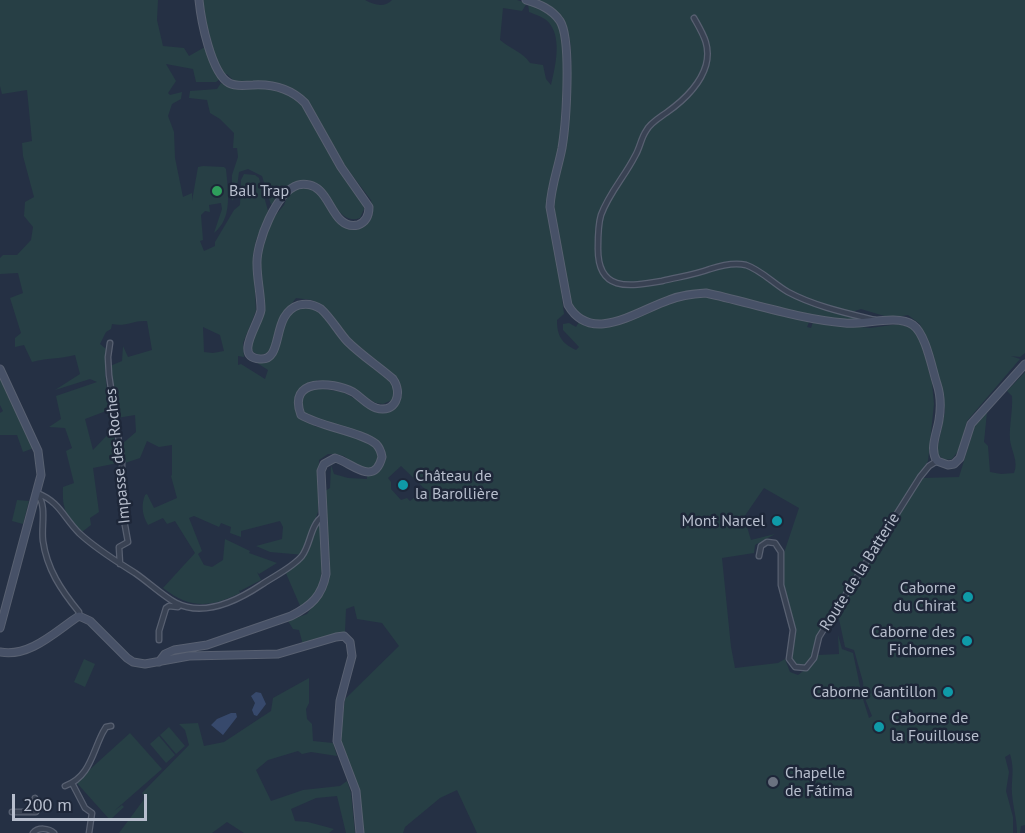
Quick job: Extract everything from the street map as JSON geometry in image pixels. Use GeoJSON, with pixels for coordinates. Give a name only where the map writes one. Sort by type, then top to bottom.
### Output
{"type":"FeatureCollection","features":[{"type":"Feature","properties":{"kind":"street"},"geometry":{"type":"LineString","coordinates":[[159,662],[165,654],[174,650],[207,645],[291,616],[302,611],[323,589],[326,574],[321,471],[324,464],[335,458],[343,460],[357,470],[372,471],[380,462],[381,451],[368,439],[311,421],[301,415],[297,400],[300,393],[314,386],[332,386],[354,393],[375,408],[384,409],[396,401],[399,395],[398,387],[387,374],[349,343],[320,308],[309,304],[297,306],[282,318],[277,344],[271,356],[263,359],[252,357],[248,353],[247,345],[261,310],[257,254],[261,237],[285,194],[300,184],[318,188],[334,213],[346,224],[352,225],[362,223],[367,218],[369,207],[341,167],[299,97],[278,88],[232,84],[223,78],[210,49],[199,0]]}},
{"type":"Feature","properties":{"kind":"street"},"geometry":{"type":"LineString","coordinates":[[526,0],[552,12],[563,27],[567,44],[563,136],[551,191],[550,207],[566,296],[574,315],[582,321],[602,325],[670,299],[689,294],[706,293],[813,318],[846,323],[908,322],[914,325],[922,337],[940,392],[939,419],[933,452],[941,464],[948,465],[954,464],[960,458],[971,424],[1025,364]]}},
{"type":"Feature","properties":{"kind":"street"},"geometry":{"type":"LineString","coordinates":[[694,18],[706,41],[708,50],[706,66],[698,84],[683,101],[651,123],[645,131],[637,154],[608,200],[601,217],[598,241],[598,261],[602,272],[614,283],[623,286],[696,274],[723,265],[747,266],[790,293],[822,306],[878,321]]}},
{"type":"Feature","properties":{"kind":"street","name":"Impasse des Roches"},"geometry":{"type":"LineString","coordinates":[[110,343],[109,375],[122,462],[122,509],[128,542],[119,547],[120,564]]}},
{"type":"Feature","properties":{"kind":"street"},"geometry":{"type":"LineString","coordinates":[[0,369],[38,451],[41,475],[0,628]]}},
{"type":"Feature","properties":{"kind":"street","name":"Route de la Batterie"},"geometry":{"type":"LineString","coordinates":[[759,556],[761,546],[767,542],[775,543],[781,552],[781,585],[793,630],[789,660],[795,667],[806,668],[814,658],[819,637],[835,611],[920,477],[937,460]]}},
{"type":"Feature","properties":{"kind":"street"},"geometry":{"type":"LineString","coordinates":[[37,494],[49,498],[93,547],[174,602],[205,609],[222,606],[260,586],[303,555],[316,522],[323,516]]}},
{"type":"Feature","properties":{"kind":"street"},"geometry":{"type":"LineString","coordinates":[[37,494],[42,504],[43,541],[48,563],[55,580],[79,612],[79,616]]}},
{"type":"Feature","properties":{"kind":"street"},"geometry":{"type":"LineString","coordinates":[[159,640],[159,631],[166,608],[169,606],[178,608],[180,605]]}},
{"type":"Feature","properties":{"kind":"street"},"geometry":{"type":"LineString","coordinates":[[0,652],[19,651],[29,647],[57,633],[79,616]]}},
{"type":"Feature","properties":{"kind":"street"},"geometry":{"type":"LineString","coordinates":[[79,616],[90,621],[127,658],[133,662],[145,664],[189,656],[278,654],[336,637],[346,638],[350,642],[352,656],[340,701],[337,741],[356,791],[360,833]]}},
{"type":"Feature","properties":{"kind":"street"},"geometry":{"type":"LineString","coordinates":[[65,786],[72,783],[88,768],[103,732],[106,727],[111,726]]}},
{"type":"Feature","properties":{"kind":"street"},"geometry":{"type":"LineString","coordinates":[[72,783],[86,808],[92,813],[89,833]]}},
{"type":"Feature","properties":{"kind":"street"},"geometry":{"type":"LineString","coordinates":[[12,812],[36,812],[38,808],[35,798]]}},
{"type":"Feature","properties":{"kind":"street"},"geometry":{"type":"LineString","coordinates":[[33,833],[45,829],[54,833]]}},
{"type":"Feature","properties":{"kind":"green space"},"geometry":{"type":"Polygon","coordinates":[[[0,0],[158,0],[157,20],[163,46],[184,48],[189,56],[212,43],[203,0],[365,0],[379,5],[392,0],[517,0],[527,3],[522,11],[503,8],[500,40],[524,56],[530,63],[543,65],[546,79],[551,85],[557,46],[556,38],[548,22],[529,12],[528,3],[551,15],[563,34],[564,66],[560,136],[548,190],[548,207],[564,314],[557,320],[557,325],[561,338],[567,344],[576,350],[579,347],[563,330],[563,324],[569,323],[576,327],[579,322],[592,328],[603,327],[671,300],[706,295],[810,320],[807,327],[811,328],[813,322],[870,328],[899,324],[914,329],[921,341],[932,383],[934,404],[928,461],[818,636],[810,663],[803,667],[795,665],[791,660],[795,628],[783,582],[784,553],[799,508],[764,488],[744,517],[751,540],[775,534],[755,545],[754,553],[722,558],[735,668],[778,663],[785,659],[790,672],[798,675],[810,666],[818,655],[839,654],[838,635],[842,649],[853,653],[862,696],[869,718],[872,716],[864,696],[863,682],[854,650],[845,647],[837,610],[922,478],[959,477],[976,422],[987,412],[984,442],[988,446],[990,472],[1014,473],[1015,460],[1010,434],[1012,396],[1007,391],[1025,372],[1025,825],[1021,826],[1020,833],[1017,833],[1010,754],[1005,757],[1009,772],[1006,791],[1013,817],[1013,833],[477,833],[457,790],[440,798],[405,827],[403,833],[363,833],[359,792],[340,739],[345,699],[399,646],[382,623],[357,619],[354,606],[346,609],[345,632],[303,645],[299,630],[293,629],[288,621],[307,614],[324,591],[325,491],[330,488],[331,465],[334,474],[348,478],[367,479],[367,476],[382,467],[385,457],[382,447],[329,422],[315,419],[314,426],[359,438],[374,447],[379,454],[377,463],[371,469],[360,469],[344,456],[335,454],[328,454],[319,460],[318,512],[313,526],[316,529],[318,525],[321,525],[322,569],[318,594],[301,608],[285,571],[304,555],[270,552],[256,546],[282,539],[283,527],[280,521],[241,531],[241,537],[230,533],[231,527],[221,523],[219,527],[194,516],[189,518],[202,551],[198,554],[204,565],[212,567],[223,560],[225,539],[250,551],[249,553],[277,563],[259,574],[257,572],[261,580],[219,602],[200,604],[182,600],[163,588],[195,553],[175,521],[167,524],[163,518],[148,525],[143,510],[143,502],[147,494],[154,508],[177,498],[171,476],[172,445],[159,447],[147,441],[140,458],[125,463],[122,444],[136,432],[135,415],[117,418],[110,366],[122,361],[123,346],[128,357],[152,350],[147,321],[112,324],[100,344],[106,349],[105,372],[110,419],[106,411],[85,419],[93,450],[113,429],[118,463],[93,468],[99,512],[90,518],[91,525],[82,532],[69,516],[63,502],[63,487],[74,483],[66,451],[72,448],[65,428],[49,427],[61,419],[56,396],[97,382],[90,379],[55,390],[80,374],[75,355],[32,362],[24,345],[15,347],[15,338],[21,333],[10,298],[23,293],[18,273],[0,274],[0,258],[3,255],[17,255],[31,240],[33,227],[24,216],[25,202],[34,197],[23,156],[22,143],[32,141],[27,90],[2,94],[0,86],[0,0]],[[166,64],[176,81],[168,93],[170,95],[182,92],[181,99],[172,104],[168,116],[174,132],[175,158],[183,197],[192,193],[192,201],[198,167],[224,167],[226,169],[228,204],[224,220],[214,233],[222,209],[221,203],[209,205],[210,212],[205,211],[201,215],[203,240],[200,241],[204,251],[215,246],[215,242],[234,210],[240,205],[241,180],[244,174],[255,175],[259,178],[268,211],[256,240],[253,256],[256,311],[243,343],[244,357],[238,356],[238,365],[241,364],[265,379],[268,370],[257,363],[274,357],[284,319],[298,307],[311,307],[387,377],[395,389],[392,400],[383,404],[376,403],[344,385],[317,380],[317,388],[343,392],[376,411],[398,403],[402,395],[395,378],[352,341],[324,307],[312,300],[296,298],[281,317],[272,348],[268,353],[259,355],[253,352],[251,346],[264,312],[260,255],[271,221],[284,205],[288,195],[300,187],[313,190],[334,216],[357,228],[367,223],[373,214],[371,200],[336,154],[307,103],[289,88],[280,84],[234,81],[227,74],[216,82],[196,82],[193,69],[166,64]],[[203,327],[204,352],[224,351],[220,335],[203,327]],[[401,466],[388,478],[391,482],[391,489],[401,500],[407,498],[410,501],[426,490],[401,466]]]}},
{"type":"Feature","properties":{"kind":"green space"},"geometry":{"type":"Polygon","coordinates":[[[537,0],[1025,0],[1025,353],[1020,357],[1011,356],[1020,359],[967,421],[959,450],[952,459],[945,460],[938,455],[945,411],[940,382],[920,324],[908,315],[891,318],[861,309],[855,311],[853,317],[857,322],[811,316],[706,292],[670,297],[611,320],[593,321],[574,307],[563,269],[554,201],[570,88],[571,48],[566,26],[560,16],[537,0]]]}},
{"type":"Feature","properties":{"kind":"green space"},"geometry":{"type":"Polygon","coordinates":[[[221,83],[275,90],[294,98],[303,106],[340,172],[363,201],[364,209],[360,218],[349,218],[339,212],[324,191],[315,183],[304,180],[290,187],[271,205],[262,176],[248,169],[239,172],[236,195],[232,201],[232,175],[238,157],[237,148],[233,148],[234,133],[210,113],[207,100],[189,98],[190,91],[217,89],[221,83]]]}},
{"type":"Feature","properties":{"kind":"green space"},"geometry":{"type":"Polygon","coordinates":[[[0,374],[34,448],[23,452],[17,435],[0,435],[0,413],[3,411],[0,405],[0,374]]]}},
{"type":"Feature","properties":{"kind":"green space"},"geometry":{"type":"Polygon","coordinates":[[[17,500],[29,501],[23,524],[12,521],[17,500]]]}},
{"type":"Feature","properties":{"kind":"green space"},"geometry":{"type":"Polygon","coordinates":[[[84,659],[95,664],[85,687],[74,682],[84,659]]]}},
{"type":"Feature","properties":{"kind":"green space"},"geometry":{"type":"Polygon","coordinates":[[[309,678],[309,703],[306,709],[307,719],[312,724],[313,741],[333,743],[337,756],[311,752],[302,754],[298,751],[268,760],[256,770],[271,801],[303,790],[340,786],[347,781],[351,793],[355,833],[346,833],[337,796],[316,798],[291,809],[295,821],[334,829],[329,833],[244,833],[227,822],[212,833],[119,833],[145,798],[142,793],[189,745],[185,730],[179,724],[198,723],[204,746],[224,742],[271,711],[273,698],[309,678]]]}},
{"type":"Feature","properties":{"kind":"green space"},"geometry":{"type":"Polygon","coordinates":[[[169,727],[185,746],[176,754],[160,735],[169,727]]]}},
{"type":"Feature","properties":{"kind":"green space"},"geometry":{"type":"Polygon","coordinates":[[[130,733],[162,769],[114,811],[122,805],[124,807],[110,820],[76,782],[130,733]]]}},
{"type":"Feature","properties":{"kind":"green space"},"geometry":{"type":"Polygon","coordinates":[[[159,736],[175,755],[166,763],[150,744],[159,736]]]}},
{"type":"Feature","properties":{"kind":"water"},"geometry":{"type":"Polygon","coordinates":[[[256,692],[261,693],[266,704],[257,716],[252,710],[255,703],[251,696],[256,692]]]}},
{"type":"Feature","properties":{"kind":"water"},"geometry":{"type":"Polygon","coordinates":[[[236,713],[237,717],[223,735],[211,725],[217,719],[236,713]]]}},
{"type":"Feature","properties":{"kind":"place","name":"Ball Trap"},"geometry":{"type":"Point","coordinates":[217,191]}},
{"type":"Feature","properties":{"kind":"place","name":"Château de la Barollière"},"geometry":{"type":"Point","coordinates":[403,485]}},
{"type":"Feature","properties":{"kind":"place","name":"Mont Narcel"},"geometry":{"type":"Point","coordinates":[777,521]}},
{"type":"Feature","properties":{"kind":"place","name":"Caborne du Chirat"},"geometry":{"type":"Point","coordinates":[968,597]}},
{"type":"Feature","properties":{"kind":"place","name":"Caborne des Fichornes"},"geometry":{"type":"Point","coordinates":[967,641]}},
{"type":"Feature","properties":{"kind":"place","name":"Caborne Gantillon"},"geometry":{"type":"Point","coordinates":[948,692]}},
{"type":"Feature","properties":{"kind":"place","name":"Caborne de la Fouillouse"},"geometry":{"type":"Point","coordinates":[879,727]}},
{"type":"Feature","properties":{"kind":"place","name":"Chapelle de Fátima"},"geometry":{"type":"Point","coordinates":[773,782]}}]}
